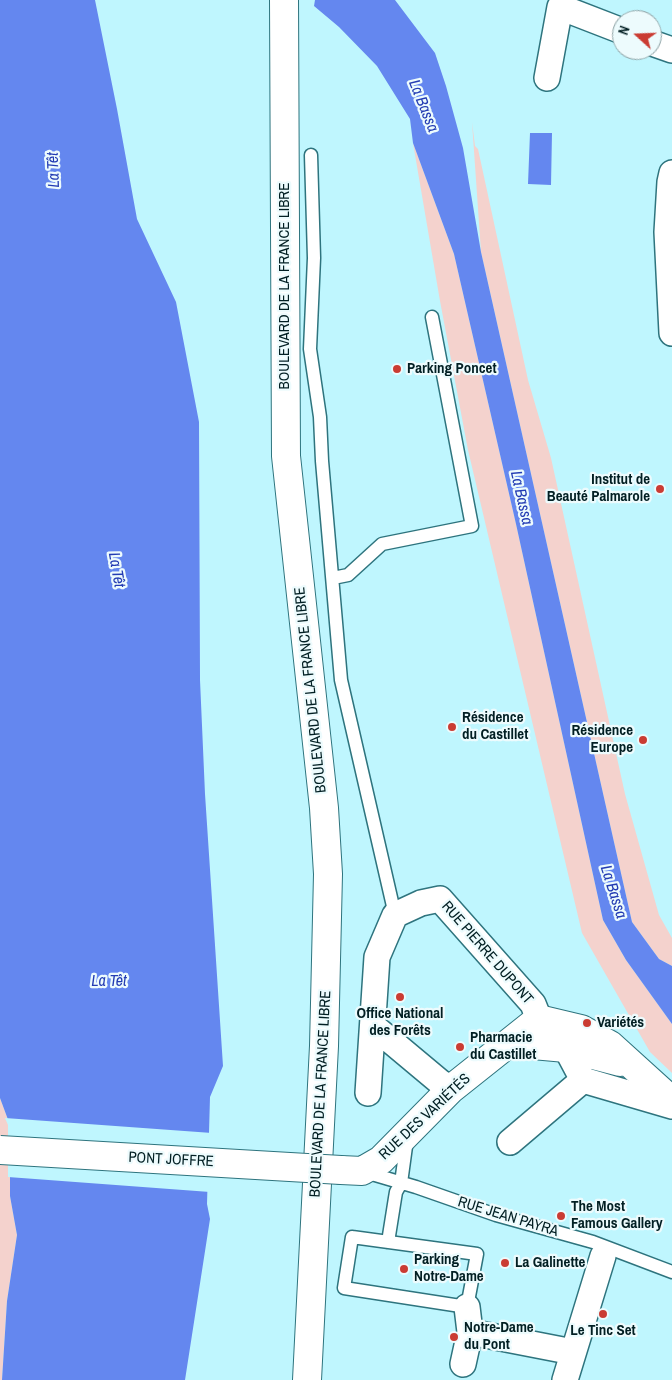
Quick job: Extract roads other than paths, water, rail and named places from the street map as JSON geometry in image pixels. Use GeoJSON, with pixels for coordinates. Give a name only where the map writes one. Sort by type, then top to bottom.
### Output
{"type":"FeatureCollection","features":[{"type":"Feature","properties":{"kind":"main road","name":"BOULEVARD DE LA FRANCE LIBRE"},"geometry":{"type":"LineString","coordinates":[[284,0],[286,456],[324,808],[328,874],[324,1046],[307,1380]]}},
{"type":"Feature","properties":{"kind":"main road","name":"RUE DES VARIÉTÉS"},"geometry":{"type":"LineString","coordinates":[[368,1171],[451,1090],[539,1019]]}},
{"type":"Feature","properties":{"kind":"main road"},"geometry":{"type":"LineString","coordinates":[[539,1019],[581,1029],[610,1045],[672,1101]]}},
{"type":"Feature","properties":{"kind":"main road"},"geometry":{"type":"LineString","coordinates":[[511,1043],[566,1048],[632,1065]]}},
{"type":"Feature","properties":{"kind":"main road","name":"PONT JOFFRE"},"geometry":{"type":"LineString","coordinates":[[0,1150],[368,1171]]}},
{"type":"Feature","properties":{"kind":"street"},"geometry":{"type":"LineString","coordinates":[[546,78],[560,7],[612,27]]}},
{"type":"Feature","properties":{"kind":"street"},"geometry":{"type":"LineString","coordinates":[[672,173],[667,232],[672,332]]}},
{"type":"Feature","properties":{"kind":"street","name":"RUE PIERRE DUPONT"},"geometry":{"type":"LineString","coordinates":[[396,915],[421,903],[440,899],[533,1004],[539,1019]]}},
{"type":"Feature","properties":{"kind":"street"},"geometry":{"type":"LineString","coordinates":[[368,1093],[377,957],[396,915]]}},
{"type":"Feature","properties":{"kind":"street"},"geometry":{"type":"LineString","coordinates":[[373,1026],[451,1090]]}},
{"type":"Feature","properties":{"kind":"street"},"geometry":{"type":"LineString","coordinates":[[566,1048],[583,1080],[672,1106]]}},
{"type":"Feature","properties":{"kind":"street"},"geometry":{"type":"LineString","coordinates":[[510,1142],[583,1080]]}},
{"type":"Feature","properties":{"kind":"street"},"geometry":{"type":"LineString","coordinates":[[565,1380],[602,1256]]}},
{"type":"Feature","properties":{"kind":"street"},"geometry":{"type":"LineString","coordinates":[[463,1364],[470,1332],[467,1306]]}},
{"type":"Feature","properties":{"kind":"street"},"geometry":{"type":"LineString","coordinates":[[470,1332],[573,1352]]}},
{"type":"Feature","properties":{"kind":"lane"},"geometry":{"type":"LineString","coordinates":[[311,155],[314,258],[310,349],[320,418],[341,680],[396,915]]}},
{"type":"Feature","properties":{"kind":"lane"},"geometry":{"type":"LineString","coordinates":[[333,578],[348,575],[382,544],[472,526],[432,317]]}},
{"type":"Feature","properties":{"kind":"lane"},"geometry":{"type":"LineString","coordinates":[[388,1242],[408,1134]]}},
{"type":"Feature","properties":{"kind":"lane","name":"RUE JEAN PAYRA"},"geometry":{"type":"LineString","coordinates":[[368,1171],[398,1188],[593,1242],[672,1272]]}},
{"type":"Feature","properties":{"kind":"lane"},"geometry":{"type":"LineString","coordinates":[[352,1237],[388,1242],[477,1254],[467,1306],[344,1288],[352,1237]]}},
{"type":"Feature","properties":{"kind":"water","name":"La Têt"},"geometry":{"type":"Polygon","coordinates":[[[0,0],[95,0],[137,219],[176,302],[199,422],[200,680],[205,794],[223,1066],[210,1097],[207,1204],[210,1219],[185,1380],[2,1380],[7,1301],[17,1235],[10,1196],[10,1125],[0,1098],[0,0]]]}},
{"type":"Feature","properties":{"kind":"water","name":"La Bassa"},"geometry":{"type":"Polygon","coordinates":[[[315,0],[395,0],[435,53],[463,148],[481,252],[632,922],[659,959],[672,966],[672,1024],[626,960],[603,920],[516,524],[454,254],[413,143],[410,119],[377,66],[339,27],[314,6],[315,0]]]}},
{"type":"Feature","properties":{"kind":"water"},"geometry":{"type":"Polygon","coordinates":[[[530,133],[552,133],[551,185],[528,184],[530,133]]]}},
{"type":"Feature","properties":{"kind":"place","name":"Parking Poncet"},"geometry":{"type":"Point","coordinates":[397,369]}},
{"type":"Feature","properties":{"kind":"place","name":"Institut de Beauté Palmarole"},"geometry":{"type":"Point","coordinates":[660,489]}},
{"type":"Feature","properties":{"kind":"place","name":"Résidence du Castillet"},"geometry":{"type":"Point","coordinates":[452,727]}},
{"type":"Feature","properties":{"kind":"place","name":"Résidence Europe"},"geometry":{"type":"Point","coordinates":[643,740]}},
{"type":"Feature","properties":{"kind":"place","name":"Office National des Forêts"},"geometry":{"type":"Point","coordinates":[400,997]}},
{"type":"Feature","properties":{"kind":"place","name":"Variétés"},"geometry":{"type":"Point","coordinates":[587,1023]}},
{"type":"Feature","properties":{"kind":"place","name":"Pharmacie du Castillet"},"geometry":{"type":"Point","coordinates":[460,1047]}},
{"type":"Feature","properties":{"kind":"place","name":"The Most Famous Gallery"},"geometry":{"type":"Point","coordinates":[561,1216]}},
{"type":"Feature","properties":{"kind":"place","name":"La Galinette"},"geometry":{"type":"Point","coordinates":[505,1263]}},
{"type":"Feature","properties":{"kind":"place","name":"Parking Notre-Dame"},"geometry":{"type":"Point","coordinates":[404,1269]}},
{"type":"Feature","properties":{"kind":"place","name":"Le Tinc Set"},"geometry":{"type":"Point","coordinates":[603,1314]}},
{"type":"Feature","properties":{"kind":"place","name":"Notre-Dame du Pont"},"geometry":{"type":"Point","coordinates":[454,1337]}}]}
